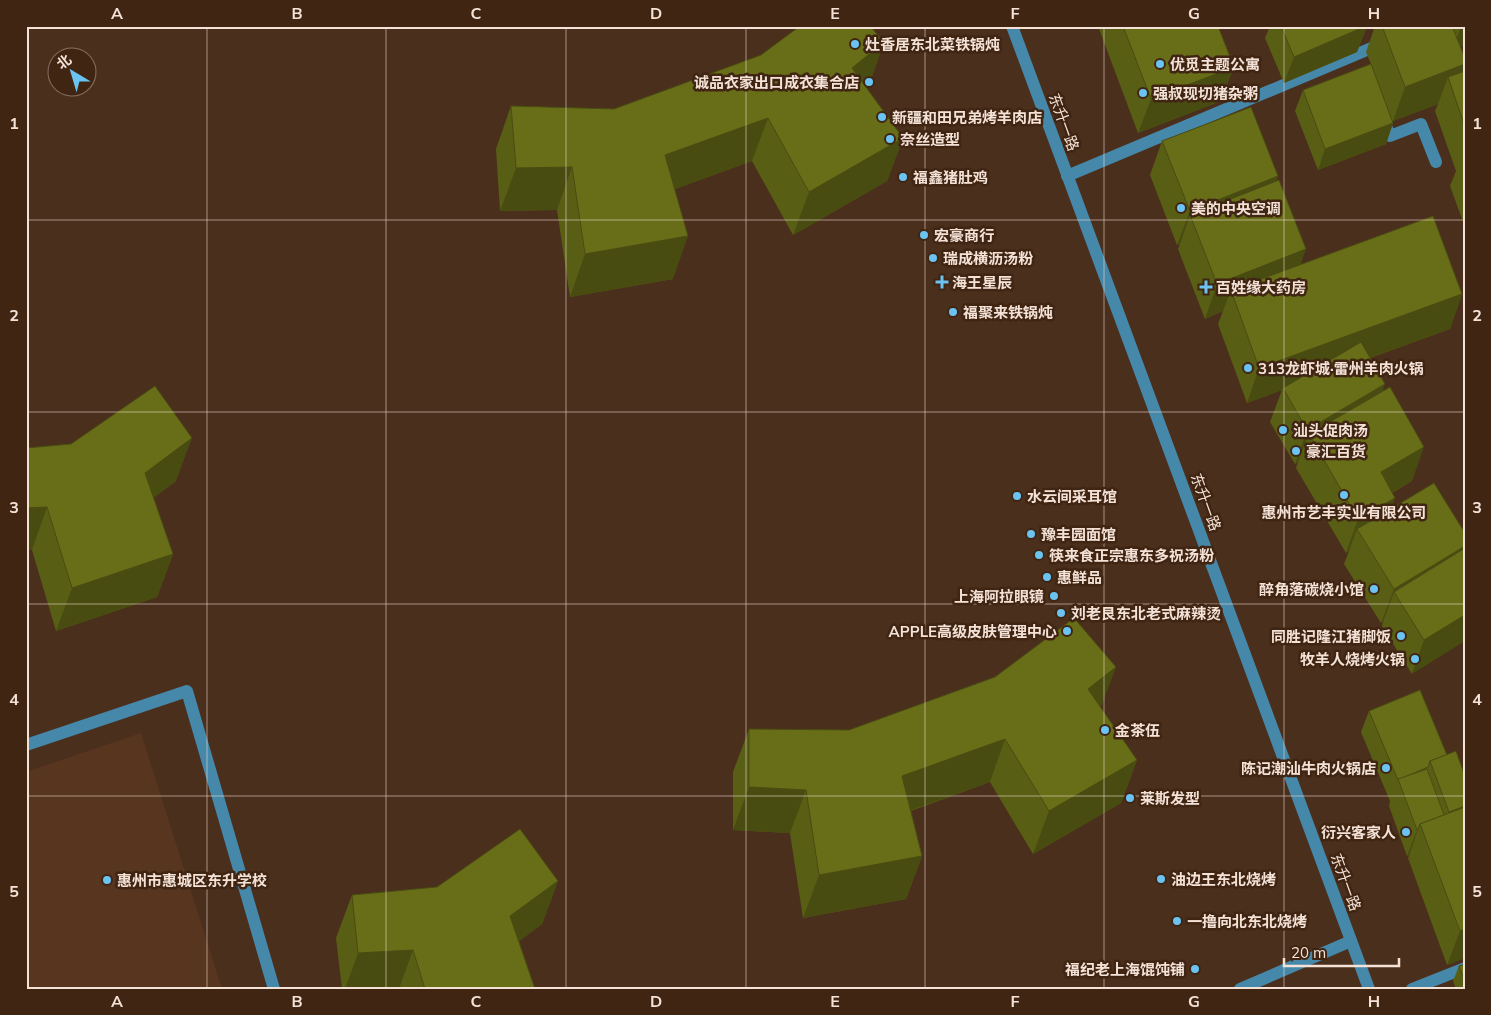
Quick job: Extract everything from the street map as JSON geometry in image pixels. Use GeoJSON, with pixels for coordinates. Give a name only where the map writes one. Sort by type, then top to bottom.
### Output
{"type":"FeatureCollection","features":[{"type":"Feature","properties":{"kind":"street","name":"东升一路"},"geometry":{"type":"LineString","coordinates":[[1012,26],[1369,989]]}},
{"type":"Feature","properties":{"kind":"street"},"geometry":{"type":"LineString","coordinates":[[1067,176],[1360,58],[1392,39]]}},
{"type":"Feature","properties":{"kind":"street"},"geometry":{"type":"LineString","coordinates":[[1379,109],[1390,136],[1421,124],[1436,162]]}},
{"type":"Feature","properties":{"kind":"street"},"geometry":{"type":"LineString","coordinates":[[26,745],[187,691],[274,989]]}},
{"type":"Feature","properties":{"kind":"street"},"geometry":{"type":"LineString","coordinates":[[1240,989],[1351,941]]}},
{"type":"Feature","properties":{"kind":"street"},"geometry":{"type":"LineString","coordinates":[[1412,989],[1465,968]]}},
{"type":"Feature","properties":{"kind":"shaded area","name":"惠州市惠城区东升学校"},"geometry":{"type":"Polygon","coordinates":[[[141,733],[222,989],[26,989],[26,772],[141,733]]]}},
{"type":"Feature","properties":{"kind":"building"},"geometry":{"type":"Polygon","coordinates":[[[800,26],[870,26],[884,42],[852,68],[903,138],[809,192],[768,118],[665,155],[688,236],[585,254],[572,167],[516,168],[511,106],[614,109],[761,55],[800,26]]]}},
{"type":"Feature","properties":{"kind":"building"},"geometry":{"type":"Polygon","coordinates":[[[1123,26],[1218,26],[1234,67],[1151,99],[1123,26]]]}},
{"type":"Feature","properties":{"kind":"building"},"geometry":{"type":"Polygon","coordinates":[[[1281,26],[1366,26],[1294,57],[1281,26]]]}},
{"type":"Feature","properties":{"kind":"building"},"geometry":{"type":"Polygon","coordinates":[[[1382,26],[1452,26],[1465,58],[1465,64],[1405,87],[1382,26]]]}},
{"type":"Feature","properties":{"kind":"building"},"geometry":{"type":"Polygon","coordinates":[[[1371,64],[1393,123],[1325,149],[1303,90],[1371,64]]]}},
{"type":"Feature","properties":{"kind":"building"},"geometry":{"type":"Polygon","coordinates":[[[1465,71],[1465,127],[1448,77],[1465,71]]]}},
{"type":"Feature","properties":{"kind":"building"},"geometry":{"type":"Polygon","coordinates":[[[1251,107],[1278,176],[1190,211],[1162,141],[1251,107]]]}},
{"type":"Feature","properties":{"kind":"building"},"geometry":{"type":"Polygon","coordinates":[[[1279,180],[1306,249],[1217,284],[1190,215],[1279,180]]]}},
{"type":"Feature","properties":{"kind":"building"},"geometry":{"type":"Polygon","coordinates":[[[1433,216],[1462,294],[1259,368],[1231,290],[1433,216]]]}},
{"type":"Feature","properties":{"kind":"building"},"geometry":{"type":"Polygon","coordinates":[[[1361,342],[1385,384],[1307,430],[1283,388],[1361,342]]]}},
{"type":"Feature","properties":{"kind":"building"},"geometry":{"type":"Polygon","coordinates":[[[155,386],[192,438],[145,473],[173,554],[72,588],[47,507],[26,508],[26,448],[71,444],[155,386]]]}},
{"type":"Feature","properties":{"kind":"building"},"geometry":{"type":"Polygon","coordinates":[[[1390,387],[1424,447],[1381,472],[1395,498],[1358,519],[1309,434],[1390,387]]]}},
{"type":"Feature","properties":{"kind":"building"},"geometry":{"type":"Polygon","coordinates":[[[1434,483],[1465,533],[1465,546],[1394,589],[1357,529],[1434,483]]]}},
{"type":"Feature","properties":{"kind":"building"},"geometry":{"type":"Polygon","coordinates":[[[1465,548],[1465,615],[1424,640],[1394,592],[1465,548]]]}},
{"type":"Feature","properties":{"kind":"building"},"geometry":{"type":"Polygon","coordinates":[[[1074,618],[1116,667],[1088,689],[1137,760],[1049,811],[1005,739],[902,776],[922,856],[819,875],[806,790],[749,787],[749,729],[849,730],[995,677],[1074,618]]]}},
{"type":"Feature","properties":{"kind":"building"},"geometry":{"type":"Polygon","coordinates":[[[1420,690],[1447,755],[1430,761],[1428,767],[1398,780],[1369,711],[1420,690]]]}},
{"type":"Feature","properties":{"kind":"building"},"geometry":{"type":"Polygon","coordinates":[[[1456,751],[1465,776],[1465,806],[1449,812],[1430,761],[1456,751]]]}},
{"type":"Feature","properties":{"kind":"building"},"geometry":{"type":"Polygon","coordinates":[[[1427,769],[1444,815],[1420,824],[1417,830],[1398,779],[1427,769]]]}},
{"type":"Feature","properties":{"kind":"building"},"geometry":{"type":"Polygon","coordinates":[[[1465,807],[1465,929],[1460,931],[1420,824],[1465,807]]]}},
{"type":"Feature","properties":{"kind":"building"},"geometry":{"type":"Polygon","coordinates":[[[520,829],[558,881],[510,916],[535,989],[425,989],[413,950],[358,953],[352,895],[437,887],[520,829]]]}},
{"type":"Feature","properties":{"kind":"building"},"geometry":{"type":"Polygon","coordinates":[[[1465,964],[1465,982],[1459,966],[1465,964]]]}},
{"type":"Feature","properties":{"kind":"place","name":"灶香居东北菜铁锅炖"},"geometry":{"type":"Point","coordinates":[855,44]}},
{"type":"Feature","properties":{"kind":"place","name":"优觅主题公寓"},"geometry":{"type":"Point","coordinates":[1160,64]}},
{"type":"Feature","properties":{"kind":"place","name":"诚品衣家出口成衣集合店"},"geometry":{"type":"Point","coordinates":[869,82]}},
{"type":"Feature","properties":{"kind":"place","name":"强叔现切猪杂粥"},"geometry":{"type":"Point","coordinates":[1143,93]}},
{"type":"Feature","properties":{"kind":"place","name":"新疆和田兄弟烤羊肉店"},"geometry":{"type":"Point","coordinates":[882,117]}},
{"type":"Feature","properties":{"kind":"place","name":"奈丝造型"},"geometry":{"type":"Point","coordinates":[890,139]}},
{"type":"Feature","properties":{"kind":"place","name":"福鑫猪肚鸡"},"geometry":{"type":"Point","coordinates":[903,177]}},
{"type":"Feature","properties":{"kind":"place","name":"美的中央空调"},"geometry":{"type":"Point","coordinates":[1181,208]}},
{"type":"Feature","properties":{"kind":"place","name":"宏豪商行"},"geometry":{"type":"Point","coordinates":[924,235]}},
{"type":"Feature","properties":{"kind":"place","name":"瑞成横沥汤粉"},"geometry":{"type":"Point","coordinates":[933,258]}},
{"type":"Feature","properties":{"kind":"place","name":"海王星辰"},"geometry":{"type":"Point","coordinates":[942,282]}},
{"type":"Feature","properties":{"kind":"place","name":"百姓缘大药房"},"geometry":{"type":"Point","coordinates":[1206,287]}},
{"type":"Feature","properties":{"kind":"place","name":"福聚来铁锅炖"},"geometry":{"type":"Point","coordinates":[953,312]}},
{"type":"Feature","properties":{"kind":"place","name":"313龙虾城·雷州羊肉火锅"},"geometry":{"type":"Point","coordinates":[1248,368]}},
{"type":"Feature","properties":{"kind":"place","name":"汕头促肉汤"},"geometry":{"type":"Point","coordinates":[1283,430]}},
{"type":"Feature","properties":{"kind":"place","name":"豪汇百货"},"geometry":{"type":"Point","coordinates":[1296,451]}},
{"type":"Feature","properties":{"kind":"place","name":"惠州市艺丰实业有限公司"},"geometry":{"type":"Point","coordinates":[1344,495]}},
{"type":"Feature","properties":{"kind":"place","name":"水云间采耳馆"},"geometry":{"type":"Point","coordinates":[1017,496]}},
{"type":"Feature","properties":{"kind":"place","name":"豫丰园面馆"},"geometry":{"type":"Point","coordinates":[1031,534]}},
{"type":"Feature","properties":{"kind":"place","name":"筷来食正宗惠东多祝汤粉"},"geometry":{"type":"Point","coordinates":[1039,555]}},
{"type":"Feature","properties":{"kind":"place","name":"惠鲜品"},"geometry":{"type":"Point","coordinates":[1047,577]}},
{"type":"Feature","properties":{"kind":"place","name":"醉角落碳烧小馆"},"geometry":{"type":"Point","coordinates":[1374,589]}},
{"type":"Feature","properties":{"kind":"place","name":"上海阿拉眼镜"},"geometry":{"type":"Point","coordinates":[1054,596]}},
{"type":"Feature","properties":{"kind":"place","name":"刘老艮东北老式麻辣烫"},"geometry":{"type":"Point","coordinates":[1061,613]}},
{"type":"Feature","properties":{"kind":"place","name":"APPLE高级皮肤管理中心"},"geometry":{"type":"Point","coordinates":[1067,631]}},
{"type":"Feature","properties":{"kind":"place","name":"同胜记隆江猪脚饭"},"geometry":{"type":"Point","coordinates":[1401,636]}},
{"type":"Feature","properties":{"kind":"place","name":"牧羊人烧烤火锅"},"geometry":{"type":"Point","coordinates":[1415,659]}},
{"type":"Feature","properties":{"kind":"place","name":"金茶伍"},"geometry":{"type":"Point","coordinates":[1105,730]}},
{"type":"Feature","properties":{"kind":"place","name":"陈记潮汕牛肉火锅店"},"geometry":{"type":"Point","coordinates":[1386,768]}},
{"type":"Feature","properties":{"kind":"place","name":"莱斯发型"},"geometry":{"type":"Point","coordinates":[1130,798]}},
{"type":"Feature","properties":{"kind":"place","name":"衍兴客家人"},"geometry":{"type":"Point","coordinates":[1406,832]}},
{"type":"Feature","properties":{"kind":"place","name":"油边王东北烧烤"},"geometry":{"type":"Point","coordinates":[1161,879]}},
{"type":"Feature","properties":{"kind":"place","name":"惠州市惠城区东升学校"},"geometry":{"type":"Point","coordinates":[107,880]}},
{"type":"Feature","properties":{"kind":"place","name":"一撸向北东北烧烤"},"geometry":{"type":"Point","coordinates":[1177,921]}},
{"type":"Feature","properties":{"kind":"place","name":"福纪老上海馄饨铺"},"geometry":{"type":"Point","coordinates":[1195,969]}}]}
